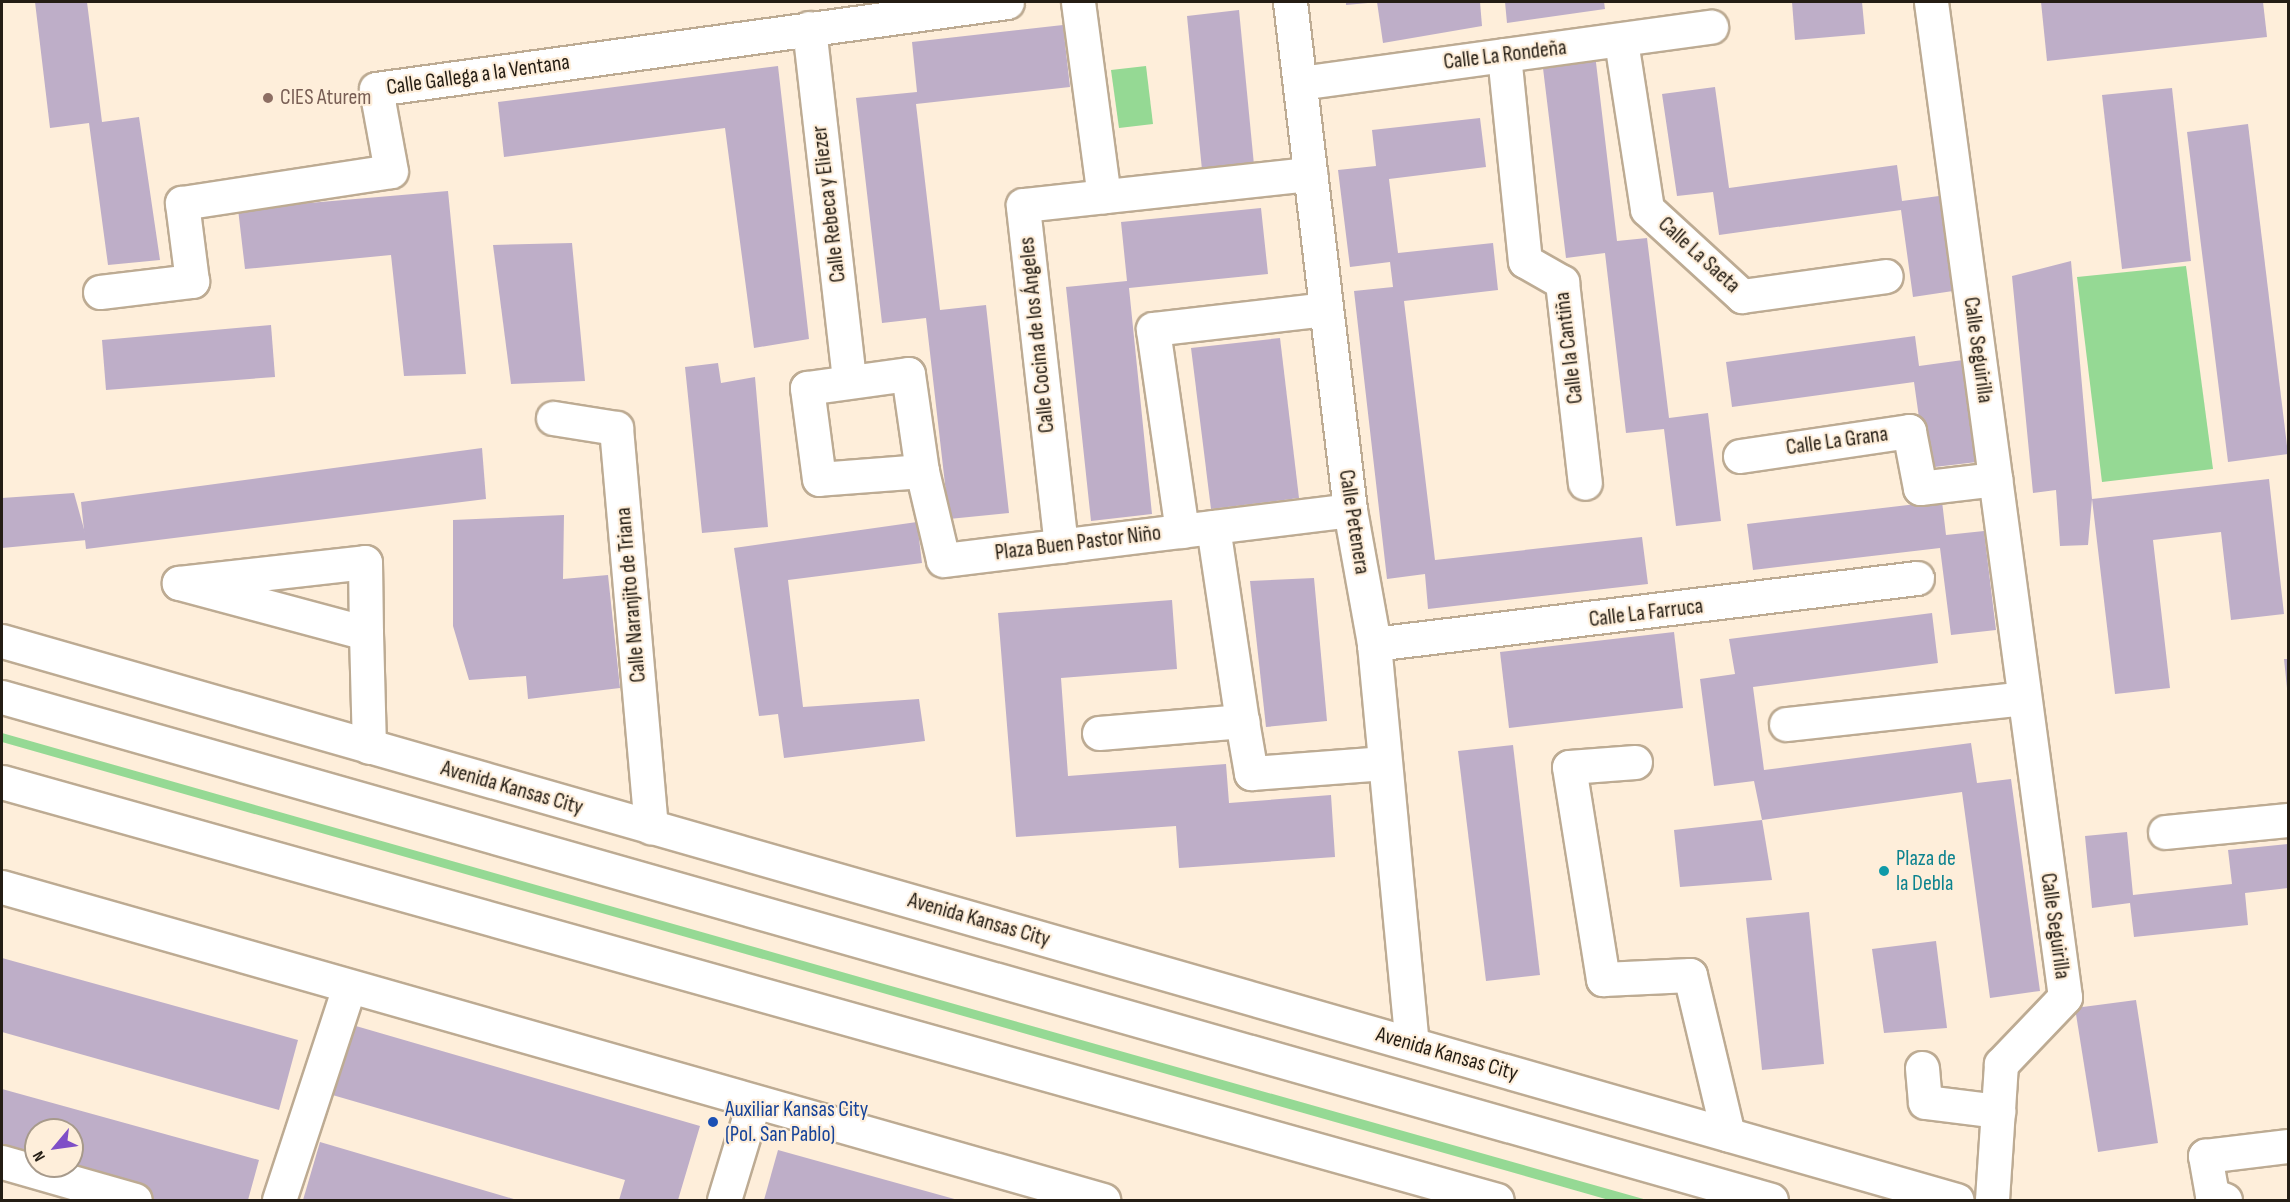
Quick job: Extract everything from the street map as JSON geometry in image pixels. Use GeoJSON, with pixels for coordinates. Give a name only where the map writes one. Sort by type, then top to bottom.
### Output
{"type":"FeatureCollection","features":[{"type":"Feature","properties":{"kind":"street","name":"Calle Gallega a la Ventana"},"geometry":{"type":"LineString","coordinates":[[100,292],[192,280],[182,202],[391,171],[376,89],[996,2]]}},
{"type":"Feature","properties":{"kind":"street"},"geometry":{"type":"LineString","coordinates":[[1078,2],[1104,196]]}},
{"type":"Feature","properties":{"kind":"street","name":"Calle Petenera"},"geometry":{"type":"LineString","coordinates":[[1290,2],[1350,510],[1374,644],[1412,1043]]}},
{"type":"Feature","properties":{"kind":"street","name":"Calle Seguirilla"},"geometry":{"type":"LineString","coordinates":[[1931,2],[2065,997],[2001,1064],[1992,1200]]}},
{"type":"Feature","properties":{"kind":"street","name":"Calle La Rondeña"},"geometry":{"type":"LineString","coordinates":[[1300,83],[1711,27]]}},
{"type":"Feature","properties":{"kind":"street","name":"Calle Rebeca y Eliezer"},"geometry":{"type":"LineString","coordinates":[[809,28],[849,380]]}},
{"type":"Feature","properties":{"kind":"street","name":"Calle La Saeta"},"geometry":{"type":"LineString","coordinates":[[1621,41],[1647,209],[1742,296],[1886,276]]}},
{"type":"Feature","properties":{"kind":"street","name":"Calle la Cantiña"},"geometry":{"type":"LineString","coordinates":[[1504,55],[1525,261],[1562,282],[1584,483]]}},
{"type":"Feature","properties":{"kind":"street","name":"Calle Cocina de los Ángeles"},"geometry":{"type":"LineString","coordinates":[[1061,546],[1023,205],[1310,174]]}},
{"type":"Feature","properties":{"kind":"street"},"geometry":{"type":"LineString","coordinates":[[1326,309],[1153,329],[1242,721],[1251,773],[1385,763]]}},
{"type":"Feature","properties":{"kind":"street"},"geometry":{"type":"LineString","coordinates":[[908,374],[922,471],[819,478],[807,388],[849,380],[908,374]]}},
{"type":"Feature","properties":{"kind":"street","name":"Calle Naranjito de Triana"},"geometry":{"type":"LineString","coordinates":[[553,418],[616,428],[651,826]]}},
{"type":"Feature","properties":{"kind":"street","name":"Calle La Grana"},"geometry":{"type":"LineString","coordinates":[[1740,456],[1909,431],[1920,488],[1995,479]]}},
{"type":"Feature","properties":{"kind":"street","name":"Plaza Buen Pastor Niño"},"geometry":{"type":"LineString","coordinates":[[922,471],[943,560],[1350,510]]}},
{"type":"Feature","properties":{"kind":"street"},"geometry":{"type":"LineString","coordinates":[[366,633],[179,583],[365,562],[369,747]]}},
{"type":"Feature","properties":{"kind":"street","name":"Calle La Farruca"},"geometry":{"type":"LineString","coordinates":[[1374,644],[1917,578]]}},
{"type":"Feature","properties":{"kind":"street","name":"Avenida Kansas City"},"geometry":{"type":"LineString","coordinates":[[2,641],[1957,1200]]}},
{"type":"Feature","properties":{"kind":"street"},"geometry":{"type":"LineString","coordinates":[[2,697],[1771,1200]]}},
{"type":"Feature","properties":{"kind":"street"},"geometry":{"type":"LineString","coordinates":[[1786,724],[2024,698]]}},
{"type":"Feature","properties":{"kind":"street"},"geometry":{"type":"LineString","coordinates":[[1099,733],[1242,721]]}},
{"type":"Feature","properties":{"kind":"street"},"geometry":{"type":"LineString","coordinates":[[1635,762],[1569,767],[1603,979],[1690,975],[1728,1135]]}},
{"type":"Feature","properties":{"kind":"street"},"geometry":{"type":"LineString","coordinates":[[2,782],[1497,1200]]}},
{"type":"Feature","properties":{"kind":"street"},"geometry":{"type":"LineString","coordinates":[[2165,832],[2289,820]]}},
{"type":"Feature","properties":{"kind":"street"},"geometry":{"type":"LineString","coordinates":[[2,887],[1103,1200]]}},
{"type":"Feature","properties":{"kind":"street"},"geometry":{"type":"LineString","coordinates":[[279,1200],[349,987]]}},
{"type":"Feature","properties":{"kind":"street"},"geometry":{"type":"LineString","coordinates":[[1922,1068],[1925,1102],[1998,1111]]}},
{"type":"Feature","properties":{"kind":"street"},"geometry":{"type":"LineString","coordinates":[[723,1200],[754,1101]]}},
{"type":"Feature","properties":{"kind":"street"},"geometry":{"type":"LineString","coordinates":[[2225,1200],[2212,1195],[2205,1156],[2289,1146]]}},
{"type":"Feature","properties":{"kind":"street"},"geometry":{"type":"LineString","coordinates":[[2,1162],[135,1200]]}},
{"type":"Feature","properties":{"kind":"green space"},"geometry":{"type":"Polygon","coordinates":[[[1146,66],[1153,124],[1119,128],[1111,70],[1146,66]]]}},
{"type":"Feature","properties":{"kind":"green space"},"geometry":{"type":"Polygon","coordinates":[[[2186,266],[2213,469],[2102,482],[2077,277],[2186,266]]]}},
{"type":"Feature","properties":{"kind":"green space"},"geometry":{"type":"Polygon","coordinates":[[[2,733],[1647,1200],[1609,1200],[2,742],[2,733]]]}},
{"type":"Feature","properties":{"kind":"building"},"geometry":{"type":"Polygon","coordinates":[[[35,2],[87,2],[102,122],[139,117],[160,260],[108,265],[89,123],[50,128],[35,2]]]}},
{"type":"Feature","properties":{"kind":"building"},"geometry":{"type":"Polygon","coordinates":[[[1346,2],[1368,2],[1368,3],[1346,5],[1346,2]]]}},
{"type":"Feature","properties":{"kind":"building"},"geometry":{"type":"Polygon","coordinates":[[[1377,2],[1480,2],[1482,26],[1383,43],[1377,2]]]}},
{"type":"Feature","properties":{"kind":"building"},"geometry":{"type":"Polygon","coordinates":[[[1505,2],[1604,2],[1605,9],[1507,23],[1505,2]]]}},
{"type":"Feature","properties":{"kind":"building"},"geometry":{"type":"Polygon","coordinates":[[[1792,2],[1862,2],[1865,34],[1795,40],[1792,2]]]}},
{"type":"Feature","properties":{"kind":"building"},"geometry":{"type":"Polygon","coordinates":[[[2041,2],[2263,2],[2267,37],[2047,61],[2041,2]]]}},
{"type":"Feature","properties":{"kind":"building"},"geometry":{"type":"Polygon","coordinates":[[[1239,10],[1254,165],[1202,170],[1187,16],[1239,10]]]}},
{"type":"Feature","properties":{"kind":"building"},"geometry":{"type":"Polygon","coordinates":[[[1063,25],[1070,87],[916,104],[940,310],[986,305],[1009,513],[949,519],[926,318],[882,323],[856,98],[917,92],[912,42],[1063,25]]]}},
{"type":"Feature","properties":{"kind":"building"},"geometry":{"type":"Polygon","coordinates":[[[1595,54],[1617,241],[1647,238],[1669,418],[1708,413],[1721,521],[1676,526],[1664,429],[1626,433],[1605,253],[1566,258],[1542,60],[1595,54]]]}},
{"type":"Feature","properties":{"kind":"building"},"geometry":{"type":"Polygon","coordinates":[[[778,66],[809,339],[754,348],[725,128],[504,157],[498,102],[778,66]]]}},
{"type":"Feature","properties":{"kind":"building"},"geometry":{"type":"Polygon","coordinates":[[[1715,87],[1729,188],[1897,165],[1902,201],[1939,196],[1953,291],[1913,297],[1901,210],[1719,235],[1713,192],[1677,196],[1662,94],[1715,87]]]}},
{"type":"Feature","properties":{"kind":"building"},"geometry":{"type":"Polygon","coordinates":[[[2172,88],[2191,261],[2122,269],[2102,95],[2172,88]]]}},
{"type":"Feature","properties":{"kind":"building"},"geometry":{"type":"Polygon","coordinates":[[[1480,118],[1486,167],[1389,179],[1398,253],[1493,243],[1498,290],[1404,301],[1435,560],[1642,537],[1648,584],[1428,609],[1425,574],[1387,579],[1354,291],[1393,287],[1390,262],[1350,267],[1338,170],[1376,166],[1372,130],[1480,118]]]}},
{"type":"Feature","properties":{"kind":"building"},"geometry":{"type":"Polygon","coordinates":[[[2248,124],[2288,454],[2228,462],[2187,132],[2248,124]]]}},
{"type":"Feature","properties":{"kind":"building"},"geometry":{"type":"Polygon","coordinates":[[[448,191],[466,374],[404,376],[391,255],[245,269],[238,209],[448,191]]]}},
{"type":"Feature","properties":{"kind":"building"},"geometry":{"type":"Polygon","coordinates":[[[1261,208],[1268,274],[1129,288],[1152,514],[1091,521],[1066,287],[1127,281],[1121,222],[1261,208]]]}},
{"type":"Feature","properties":{"kind":"building"},"geometry":{"type":"Polygon","coordinates":[[[572,243],[585,381],[511,384],[493,245],[572,243]]]}},
{"type":"Feature","properties":{"kind":"building"},"geometry":{"type":"Polygon","coordinates":[[[2071,261],[2092,499],[2088,545],[2060,546],[2056,490],[2033,493],[2012,276],[2071,261]]]}},
{"type":"Feature","properties":{"kind":"building"},"geometry":{"type":"Polygon","coordinates":[[[271,325],[275,377],[106,390],[102,340],[271,325]]]}},
{"type":"Feature","properties":{"kind":"building"},"geometry":{"type":"Polygon","coordinates":[[[1915,336],[1919,366],[1963,360],[1977,462],[1926,468],[1914,382],[1732,407],[1726,362],[1915,336]]]}},
{"type":"Feature","properties":{"kind":"building"},"geometry":{"type":"Polygon","coordinates":[[[1280,338],[1299,498],[1211,509],[1191,348],[1280,338]]]}},
{"type":"Feature","properties":{"kind":"building"},"geometry":{"type":"Polygon","coordinates":[[[718,363],[721,383],[755,377],[768,527],[702,533],[685,367],[718,363]]]}},
{"type":"Feature","properties":{"kind":"building"},"geometry":{"type":"Polygon","coordinates":[[[482,448],[486,499],[86,549],[81,502],[482,448]]]}},
{"type":"Feature","properties":{"kind":"building"},"geometry":{"type":"Polygon","coordinates":[[[2269,479],[2284,614],[2231,620],[2221,532],[2153,540],[2170,688],[2115,694],[2092,499],[2269,479]]]}},
{"type":"Feature","properties":{"kind":"building"},"geometry":{"type":"Polygon","coordinates":[[[74,493],[87,540],[2,548],[2,498],[74,493]]]}},
{"type":"Feature","properties":{"kind":"building"},"geometry":{"type":"Polygon","coordinates":[[[1942,501],[1946,535],[1984,531],[1996,630],[1951,635],[1940,548],[1753,570],[1747,524],[1942,501]]]}},
{"type":"Feature","properties":{"kind":"building"},"geometry":{"type":"Polygon","coordinates":[[[564,515],[563,579],[608,575],[620,688],[528,699],[526,676],[469,680],[453,626],[453,520],[564,515]]]}},
{"type":"Feature","properties":{"kind":"building"},"geometry":{"type":"Polygon","coordinates":[[[917,522],[922,563],[788,580],[803,707],[919,699],[925,741],[784,758],[778,714],[759,716],[734,548],[917,522]]]}},
{"type":"Feature","properties":{"kind":"building"},"geometry":{"type":"Polygon","coordinates":[[[1314,578],[1327,721],[1266,727],[1250,581],[1314,578]]]}},
{"type":"Feature","properties":{"kind":"building"},"geometry":{"type":"Polygon","coordinates":[[[1172,600],[1177,669],[1061,678],[1068,776],[1226,764],[1229,803],[1331,795],[1335,857],[1179,868],[1176,826],[1016,837],[998,613],[1172,600]]]}},
{"type":"Feature","properties":{"kind":"building"},"geometry":{"type":"Polygon","coordinates":[[[1932,613],[1938,663],[1753,687],[1764,770],[1971,743],[1977,783],[2011,779],[2040,991],[1990,998],[1962,792],[1762,820],[1754,781],[1714,786],[1700,679],[1735,674],[1729,639],[1932,613]]]}},
{"type":"Feature","properties":{"kind":"building"},"geometry":{"type":"Polygon","coordinates":[[[1674,632],[1683,708],[1509,728],[1500,652],[1674,632]]]}},
{"type":"Feature","properties":{"kind":"building"},"geometry":{"type":"Polygon","coordinates":[[[2284,659],[2288,659],[2288,688],[2287,688],[2284,659]]]}},
{"type":"Feature","properties":{"kind":"building"},"geometry":{"type":"Polygon","coordinates":[[[1513,745],[1540,975],[1486,981],[1458,751],[1513,745]]]}},
{"type":"Feature","properties":{"kind":"building"},"geometry":{"type":"Polygon","coordinates":[[[1762,820],[1772,880],[1680,887],[1674,830],[1762,820]]]}},
{"type":"Feature","properties":{"kind":"building"},"geometry":{"type":"Polygon","coordinates":[[[2127,832],[2133,895],[2232,884],[2228,850],[2288,844],[2288,888],[2245,893],[2248,925],[2134,937],[2130,903],[2092,908],[2085,836],[2127,832]]]}},
{"type":"Feature","properties":{"kind":"building"},"geometry":{"type":"Polygon","coordinates":[[[1809,912],[1824,1064],[1762,1070],[1746,918],[1809,912]]]}},
{"type":"Feature","properties":{"kind":"building"},"geometry":{"type":"Polygon","coordinates":[[[1936,941],[1947,1028],[1884,1033],[1872,949],[1936,941]]]}},
{"type":"Feature","properties":{"kind":"building"},"geometry":{"type":"Polygon","coordinates":[[[2,958],[298,1040],[279,1110],[2,1032],[2,958]]]}},
{"type":"Feature","properties":{"kind":"building"},"geometry":{"type":"Polygon","coordinates":[[[2136,1000],[2158,1143],[2098,1152],[2075,1008],[2136,1000]]]}},
{"type":"Feature","properties":{"kind":"building"},"geometry":{"type":"Polygon","coordinates":[[[349,1024],[700,1126],[678,1200],[619,1200],[625,1180],[329,1094],[349,1024]]]}},
{"type":"Feature","properties":{"kind":"building"},"geometry":{"type":"Polygon","coordinates":[[[2,1089],[259,1160],[248,1200],[158,1200],[77,1178],[84,1178],[84,1118],[24,1118],[24,1163],[2,1157],[2,1089]]]}},
{"type":"Feature","properties":{"kind":"building"},"geometry":{"type":"Polygon","coordinates":[[[320,1142],[517,1200],[303,1200],[320,1142]]]}},
{"type":"Feature","properties":{"kind":"building"},"geometry":{"type":"Polygon","coordinates":[[[778,1150],[958,1200],[764,1200],[778,1150]]]}},
{"type":"Feature","properties":{"kind":"place","name":"CIES Aturem"},"geometry":{"type":"Point","coordinates":[268,98]}},
{"type":"Feature","properties":{"kind":"place","name":"Plaza de la Debla"},"geometry":{"type":"Point","coordinates":[1884,871]}},
{"type":"Feature","properties":{"kind":"place","name":"Auxiliar Kansas City (Pol. San Pablo)"},"geometry":{"type":"Point","coordinates":[713,1122]}}]}
